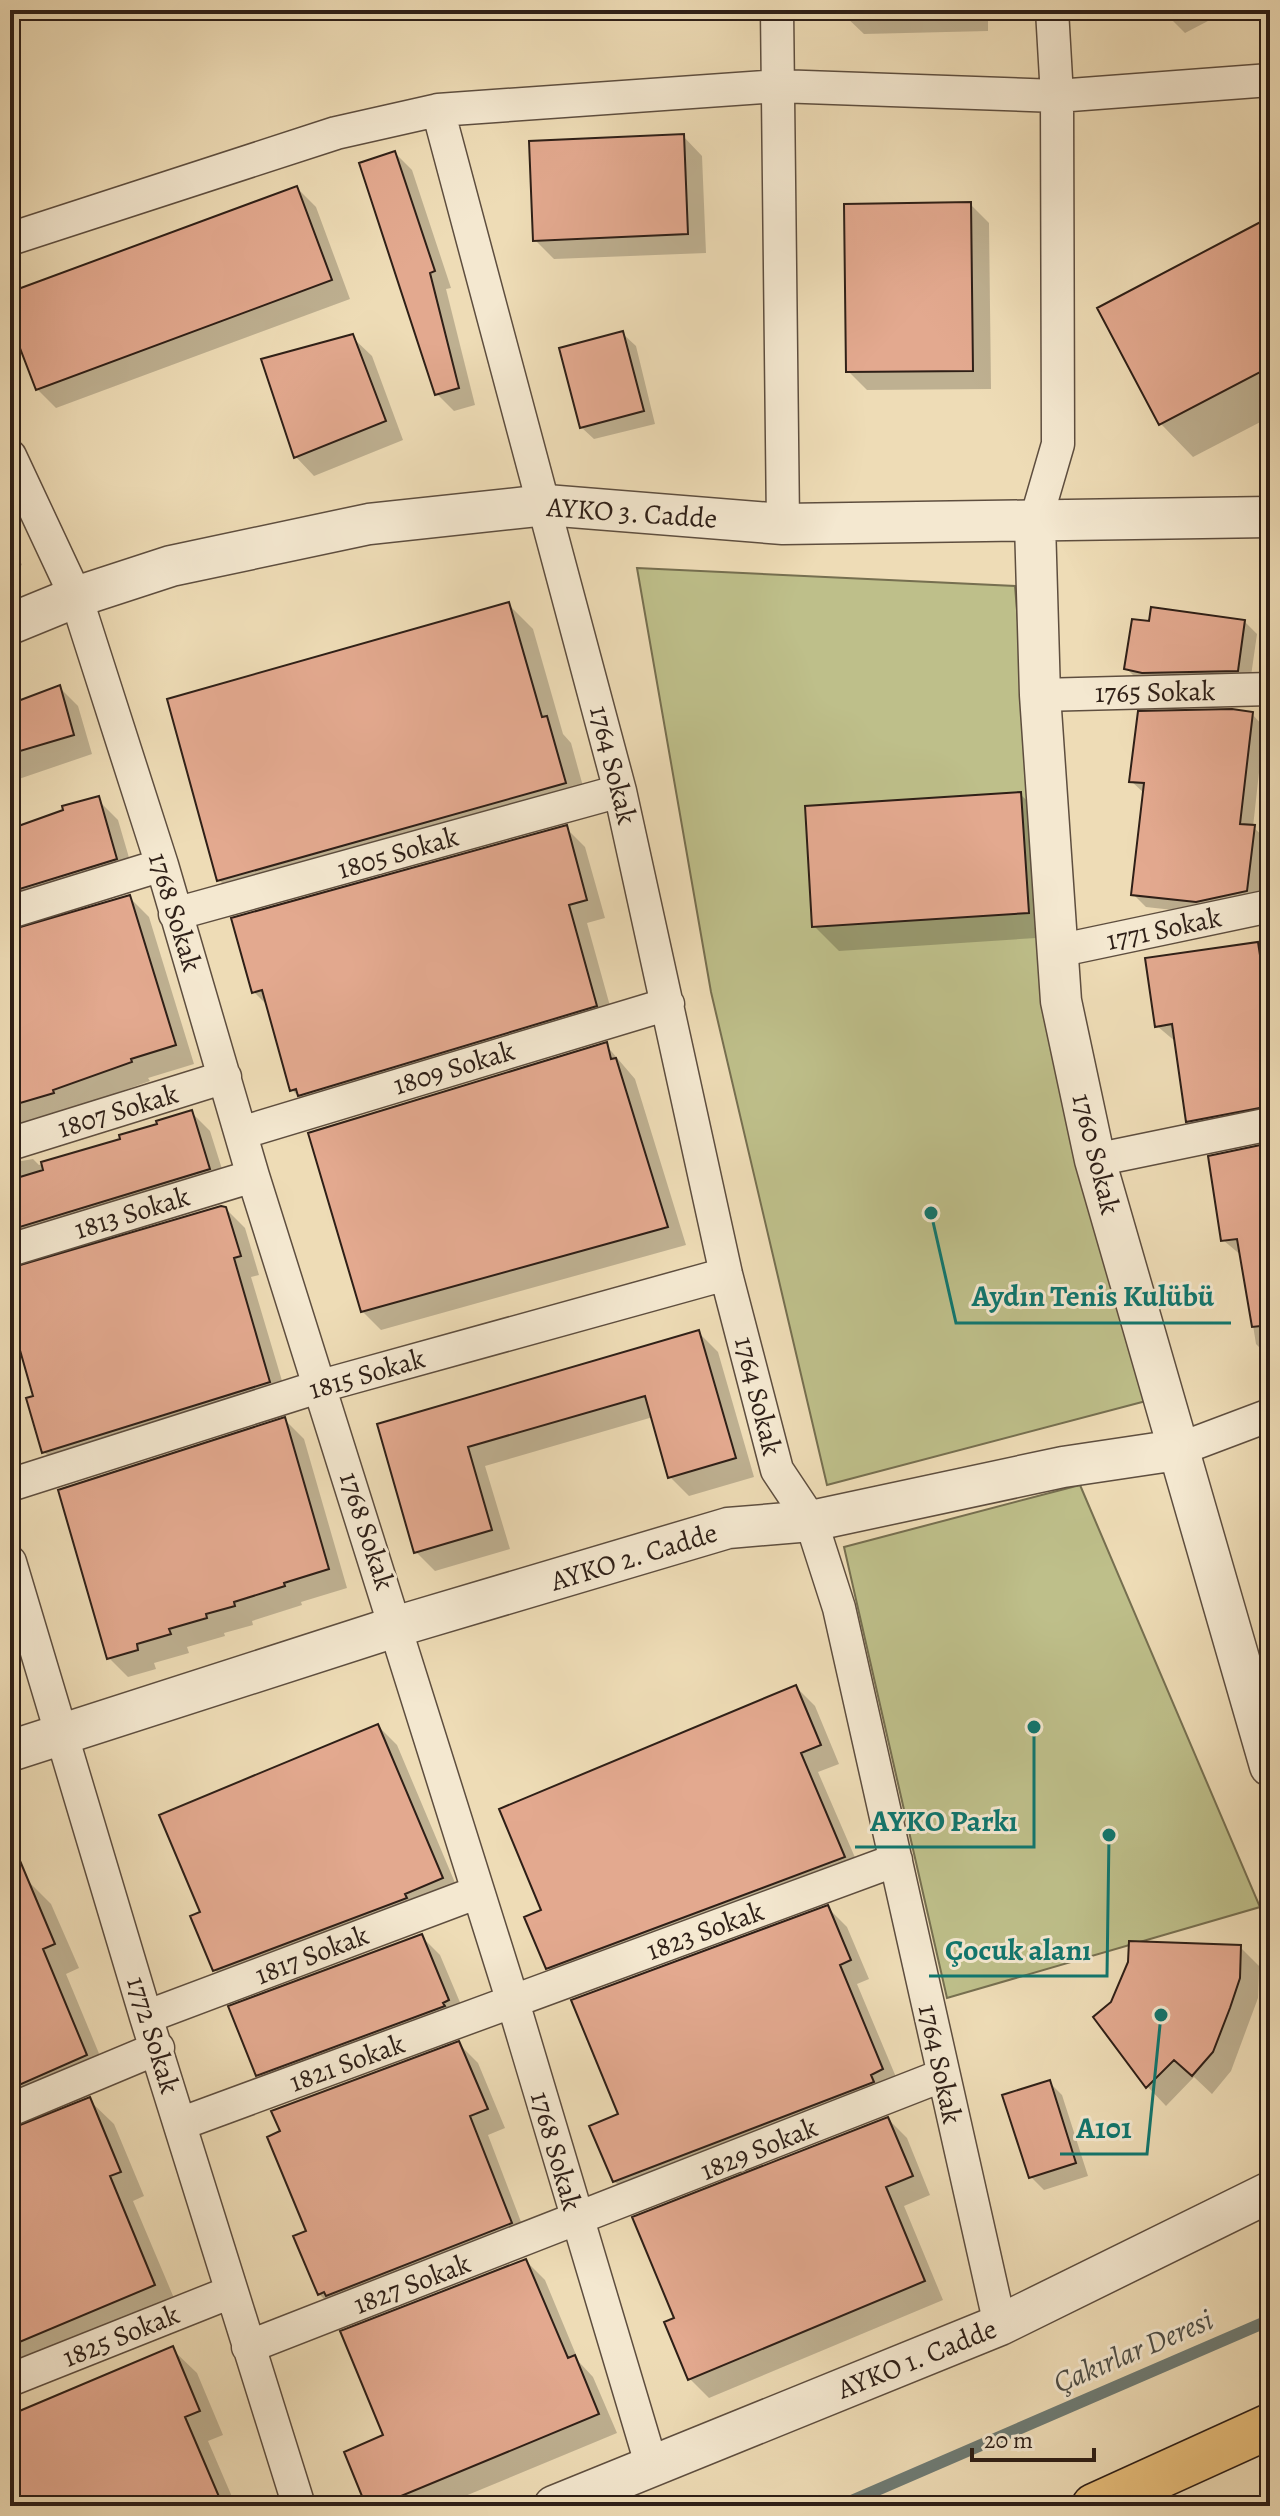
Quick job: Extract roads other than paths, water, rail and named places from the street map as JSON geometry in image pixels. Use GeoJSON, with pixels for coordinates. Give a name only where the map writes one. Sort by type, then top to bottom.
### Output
{"type":"FeatureCollection","features":[{"type":"Feature","properties":{"kind":"main road"},"geometry":{"type":"LineString","coordinates":[[1094,2506],[1270,2426]]}},
{"type":"Feature","properties":{"kind":"street"},"geometry":{"type":"LineString","coordinates":[[777,10],[783,524]]}},
{"type":"Feature","properties":{"kind":"street"},"geometry":{"type":"LineString","coordinates":[[1035,523],[1058,444],[1057,96],[1052,10]]}},
{"type":"Feature","properties":{"kind":"street"},"geometry":{"type":"LineString","coordinates":[[10,239],[336,133],[438,110],[777,86],[1057,96],[1270,80]]}},
{"type":"Feature","properties":{"kind":"street","name":"1764 Sokak"},"geometry":{"type":"LineString","coordinates":[[438,110],[620,791],[726,1274],[777,1470],[811,1521],[839,1608],[941,2076],[1000,2325]]}},
{"type":"Feature","properties":{"kind":"street","name":"1768 Sokak"},"geometry":{"type":"LineString","coordinates":[[10,456],[76,597],[162,865],[253,1176],[398,1626],[652,2467]]}},
{"type":"Feature","properties":{"kind":"street","name":"AYKO 3. Cadde"},"geometry":{"type":"LineString","coordinates":[[10,624],[76,597],[171,566],[369,524],[546,505],[783,524],[1035,523],[1270,517]]}},
{"type":"Feature","properties":{"kind":"street","name":"1760 Sokak"},"geometry":{"type":"LineString","coordinates":[[1035,523],[1040,695],[1061,1001],[1095,1160],[1270,1766]]}},
{"type":"Feature","properties":{"kind":"street","name":"1765 Sokak"},"geometry":{"type":"LineString","coordinates":[[1040,695],[1270,689]]}},
{"type":"Feature","properties":{"kind":"street","name":"1805 Sokak"},"geometry":{"type":"LineString","coordinates":[[175,914],[620,791]]}},
{"type":"Feature","properties":{"kind":"street"},"geometry":{"type":"LineString","coordinates":[[10,912],[162,865]]}},
{"type":"Feature","properties":{"kind":"street","name":"1771 Sokak"},"geometry":{"type":"LineString","coordinates":[[1057,951],[1270,906]]}},
{"type":"Feature","properties":{"kind":"street","name":"1809 Sokak"},"geometry":{"type":"LineString","coordinates":[[241,1133],[668,1004]]}},
{"type":"Feature","properties":{"kind":"street","name":"1807 Sokak"},"geometry":{"type":"LineString","coordinates":[[10,1144],[225,1077]]}},
{"type":"Feature","properties":{"kind":"street"},"geometry":{"type":"LineString","coordinates":[[1095,1160],[1270,1124]]}},
{"type":"Feature","properties":{"kind":"street","name":"1813 Sokak"},"geometry":{"type":"LineString","coordinates":[[10,1250],[253,1176]]}},
{"type":"Feature","properties":{"kind":"street","name":"1815 Sokak"},"geometry":{"type":"LineString","coordinates":[[10,1485],[321,1386],[726,1274]]}},
{"type":"Feature","properties":{"kind":"street","name":"AYKO 2. Cadde"},"geometry":{"type":"LineString","coordinates":[[10,1751],[398,1626],[728,1528],[811,1521],[1063,1467],[1177,1450],[1270,1415]]}},
{"type":"Feature","properties":{"kind":"street","name":"1772 Sokak"},"geometry":{"type":"LineString","coordinates":[[10,1562],[146,2017],[299,2506]]}},
{"type":"Feature","properties":{"kind":"street","name":"1823 Sokak"},"geometry":{"type":"LineString","coordinates":[[513,2002],[896,1860]]}},
{"type":"Feature","properties":{"kind":"street","name":"1817 Sokak"},"geometry":{"type":"LineString","coordinates":[[146,2017],[478,1892]]}},
{"type":"Feature","properties":{"kind":"street","name":"1821 Sokak"},"geometry":{"type":"LineString","coordinates":[[180,2124],[513,2002]]}},
{"type":"Feature","properties":{"kind":"street"},"geometry":{"type":"LineString","coordinates":[[10,2110],[158,2048]]}},
{"type":"Feature","properties":{"kind":"street","name":"1829 Sokak"},"geometry":{"type":"LineString","coordinates":[[576,2221],[941,2076]]}},
{"type":"Feature","properties":{"kind":"street","name":"AYKO 1. Cadde"},"geometry":{"type":"LineString","coordinates":[[554,2506],[1000,2325],[1270,2192]]}},
{"type":"Feature","properties":{"kind":"street","name":"1827 Sokak"},"geometry":{"type":"LineString","coordinates":[[248,2347],[576,2221]]}},
{"type":"Feature","properties":{"kind":"street","name":"1825 Sokak"},"geometry":{"type":"LineString","coordinates":[[10,2380],[231,2292]]}},
{"type":"Feature","properties":{"kind":"waterway","name":"Çakırlar Deresi"},"geometry":{"type":"LineString","coordinates":[[840,2506],[1270,2320]]}},
{"type":"Feature","properties":{"kind":"place","name":"Aydın Tenis Kulübü"},"geometry":{"type":"Point","coordinates":[931,1213]}},
{"type":"Feature","properties":{"kind":"place","name":"AYKO Parkı"},"geometry":{"type":"Point","coordinates":[1034,1727]}},
{"type":"Feature","properties":{"kind":"place","name":"Çocuk alanı"},"geometry":{"type":"Point","coordinates":[1109,1835]}},
{"type":"Feature","properties":{"kind":"place","name":"A101"},"geometry":{"type":"Point","coordinates":[1161,2015]}}]}
